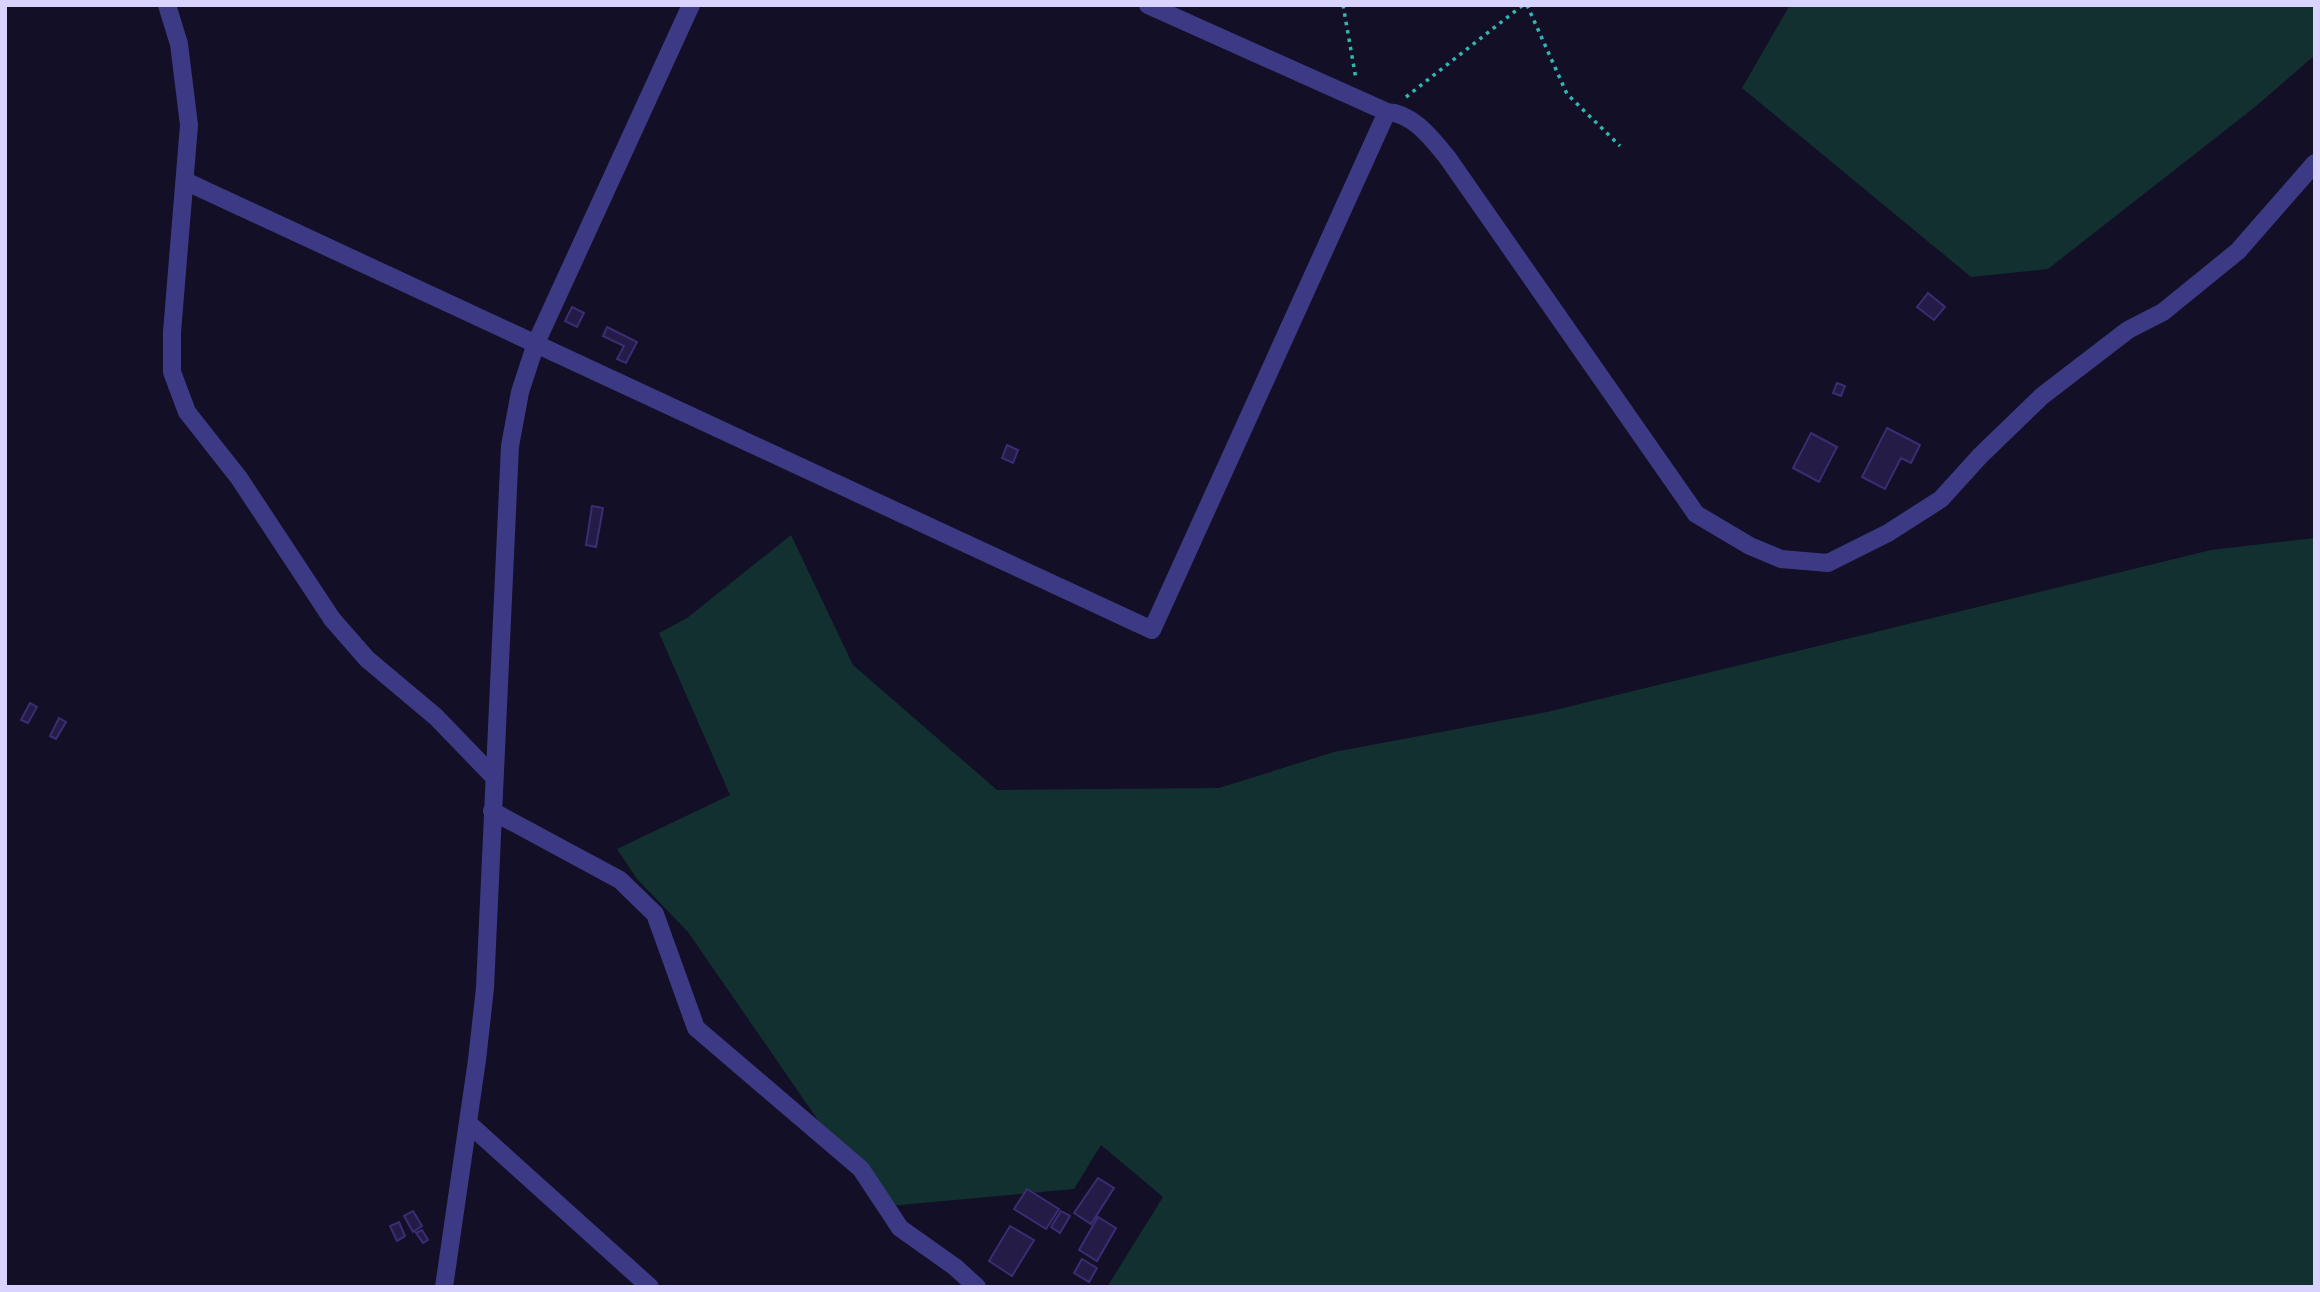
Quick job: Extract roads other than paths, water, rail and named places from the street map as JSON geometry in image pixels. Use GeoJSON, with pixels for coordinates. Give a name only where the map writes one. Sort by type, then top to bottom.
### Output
{"type":"FeatureCollection","features":[{"type":"Feature","properties":{"kind":"street"},"geometry":{"type":"LineString","coordinates":[[167,5],[179,44],[188,125],[175,273],[172,372],[187,412],[239,478],[332,619],[367,659],[436,717],[494,776]]}},
{"type":"Feature","properties":{"kind":"street"},"geometry":{"type":"LineString","coordinates":[[444,1287],[485,988],[510,446],[520,392],[536,343],[691,5]]}},
{"type":"Feature","properties":{"kind":"street"},"geometry":{"type":"LineString","coordinates":[[1148,5],[1387,112],[1400,112],[1428,135],[1447,157],[1696,514],[1751,546],[1781,559],[1828,563],[1888,533],[1941,499],[1980,456],[2042,396],[2128,330],[2163,312],[2238,251],[2315,163]]}},
{"type":"Feature","properties":{"kind":"street"},"geometry":{"type":"LineString","coordinates":[[185,181],[1152,630],[1387,112]]}},
{"type":"Feature","properties":{"kind":"street"},"geometry":{"type":"LineString","coordinates":[[492,811],[620,880],[655,914],[696,1028],[861,1169],[900,1228],[977,1287]]}},
{"type":"Feature","properties":{"kind":"street"},"geometry":{"type":"LineString","coordinates":[[468,1123],[650,1287]]}}]}
